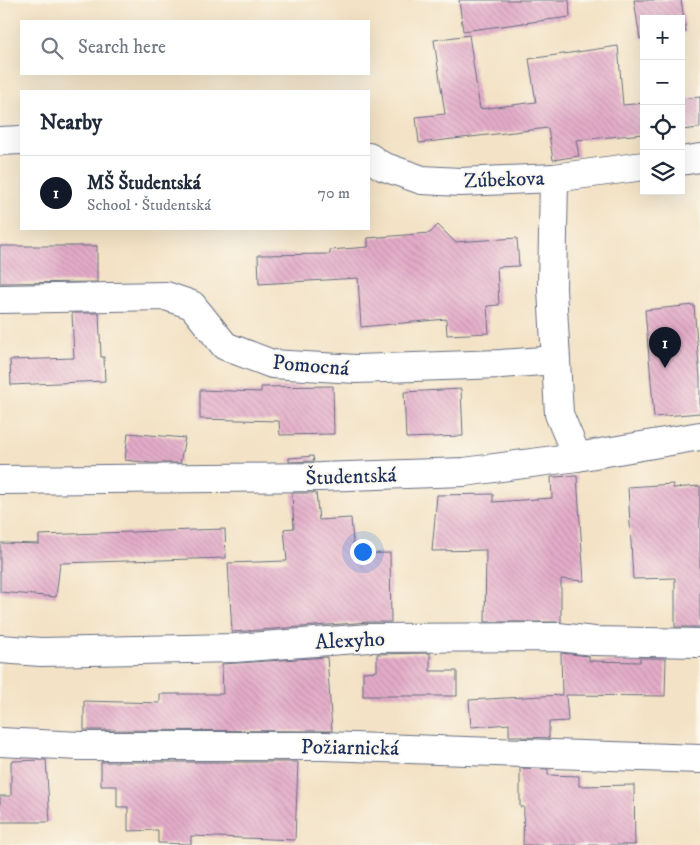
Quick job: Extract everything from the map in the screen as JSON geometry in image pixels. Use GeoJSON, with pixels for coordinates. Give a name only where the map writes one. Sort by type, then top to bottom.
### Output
{"type":"FeatureCollection","features":[{"type":"Feature","properties":{"kind":"street"},"geometry":{"type":"LineString","coordinates":[[0,141],[20,140]]}},
{"type":"Feature","properties":{"kind":"street","name":"Zúbekova"},"geometry":{"type":"LineString","coordinates":[[370,158],[382,166],[422,180],[460,182],[554,178],[640,167]]}},
{"type":"Feature","properties":{"kind":"street"},"geometry":{"type":"LineString","coordinates":[[685,160],[700,158]]}},
{"type":"Feature","properties":{"kind":"street"},"geometry":{"type":"LineString","coordinates":[[554,178],[552,289],[559,414],[577,457]]}},
{"type":"Feature","properties":{"kind":"street","name":"Pomocná"},"geometry":{"type":"LineString","coordinates":[[0,300],[166,296],[192,305],[224,346],[272,364],[356,369],[501,364],[556,360]]}},
{"type":"Feature","properties":{"kind":"street","name":"Študentská"},"geometry":{"type":"LineString","coordinates":[[0,480],[320,477],[464,472],[577,457],[700,436]]}},
{"type":"Feature","properties":{"kind":"street","name":"Alexyho"},"geometry":{"type":"LineString","coordinates":[[0,649],[41,652],[235,648],[380,638],[558,637],[700,643]]}},
{"type":"Feature","properties":{"kind":"street","name":"Požiarnická"},"geometry":{"type":"LineString","coordinates":[[0,742],[80,746],[324,746],[700,759]]}},
{"type":"Feature","properties":{"kind":"building"},"geometry":{"type":"Polygon","coordinates":[[[459,0],[569,0],[570,17],[463,31],[459,0]]]}},
{"type":"Feature","properties":{"kind":"building"},"geometry":{"type":"Polygon","coordinates":[[[634,0],[681,0],[683,15],[640,15],[640,39],[634,0]]]}},
{"type":"Feature","properties":{"kind":"building"},"geometry":{"type":"Polygon","coordinates":[[[469,35],[480,109],[536,102],[529,59],[618,46],[623,105],[640,103],[640,134],[576,140],[579,156],[553,160],[548,128],[419,143],[416,117],[445,114],[434,40],[469,35]]]}},
{"type":"Feature","properties":{"kind":"building"},"geometry":{"type":"Polygon","coordinates":[[[700,97],[700,128],[685,130],[685,99],[700,97]]]}},
{"type":"Feature","properties":{"kind":"building"},"geometry":{"type":"Polygon","coordinates":[[[438,225],[455,242],[517,238],[519,266],[497,267],[499,305],[487,306],[489,333],[447,335],[446,319],[361,327],[358,278],[259,284],[258,255],[330,254],[330,250],[368,247],[368,238],[430,233],[438,225]]]}},
{"type":"Feature","properties":{"kind":"building"},"geometry":{"type":"Polygon","coordinates":[[[0,246],[97,246],[97,282],[0,283],[0,246]]]}},
{"type":"Feature","properties":{"kind":"building"},"geometry":{"type":"Polygon","coordinates":[[[694,305],[700,378],[700,413],[654,417],[645,310],[694,305]]]}},
{"type":"Feature","properties":{"kind":"building"},"geometry":{"type":"Polygon","coordinates":[[[72,313],[99,313],[101,357],[104,357],[105,381],[11,385],[10,360],[74,358],[72,313]]]}},
{"type":"Feature","properties":{"kind":"building"},"geometry":{"type":"Polygon","coordinates":[[[333,386],[334,434],[280,435],[279,421],[200,419],[200,390],[261,392],[261,387],[333,386]]]}},
{"type":"Feature","properties":{"kind":"building"},"geometry":{"type":"Polygon","coordinates":[[[461,389],[463,436],[406,438],[404,392],[461,389]]]}},
{"type":"Feature","properties":{"kind":"building"},"geometry":{"type":"Polygon","coordinates":[[[128,433],[185,438],[180,463],[151,463],[125,460],[128,433]]]}},
{"type":"Feature","properties":{"kind":"building"},"geometry":{"type":"Polygon","coordinates":[[[313,456],[314,461],[289,462],[289,458],[313,456]]]}},
{"type":"Feature","properties":{"kind":"building"},"geometry":{"type":"Polygon","coordinates":[[[577,476],[584,581],[561,579],[561,622],[485,622],[486,550],[432,551],[437,495],[493,494],[493,502],[552,498],[551,477],[577,476]]]}},
{"type":"Feature","properties":{"kind":"building"},"geometry":{"type":"Polygon","coordinates":[[[673,484],[673,488],[700,486],[700,627],[675,627],[675,578],[633,579],[628,487],[673,484]]]}},
{"type":"Feature","properties":{"kind":"building"},"geometry":{"type":"Polygon","coordinates":[[[292,493],[316,493],[319,520],[351,518],[354,554],[390,553],[391,622],[232,632],[228,563],[287,561],[284,529],[294,528],[292,493]]]}},
{"type":"Feature","properties":{"kind":"building"},"geometry":{"type":"Polygon","coordinates":[[[225,529],[226,558],[60,563],[56,597],[0,592],[0,543],[39,544],[39,535],[225,529]]]}},
{"type":"Feature","properties":{"kind":"building"},"geometry":{"type":"Polygon","coordinates":[[[430,653],[430,671],[457,671],[457,696],[363,696],[363,672],[377,671],[377,654],[430,653]]]}},
{"type":"Feature","properties":{"kind":"building"},"geometry":{"type":"Polygon","coordinates":[[[561,653],[589,656],[589,661],[640,662],[640,658],[666,658],[665,696],[566,695],[568,721],[549,722],[549,738],[509,736],[509,724],[471,727],[469,700],[562,695],[561,653]]]}},
{"type":"Feature","properties":{"kind":"building"},"geometry":{"type":"Polygon","coordinates":[[[327,657],[332,731],[84,730],[84,701],[160,703],[160,694],[223,694],[222,664],[327,657]]]}},
{"type":"Feature","properties":{"kind":"building"},"geometry":{"type":"Polygon","coordinates":[[[46,760],[50,822],[0,822],[0,796],[11,796],[11,761],[46,760]]]}},
{"type":"Feature","properties":{"kind":"building"},"geometry":{"type":"Polygon","coordinates":[[[101,762],[298,762],[295,840],[191,836],[191,844],[158,843],[158,830],[128,831],[128,807],[117,807],[117,786],[101,786],[101,762]]]}},
{"type":"Feature","properties":{"kind":"building"},"geometry":{"type":"Polygon","coordinates":[[[520,768],[548,769],[548,775],[579,776],[579,786],[634,785],[635,845],[523,845],[524,807],[520,807],[520,768]]]}},
{"type":"Feature","properties":{"kind":"place","name":"MŠ Študentská"},"geometry":{"type":"Point","coordinates":[665,368]}}]}
